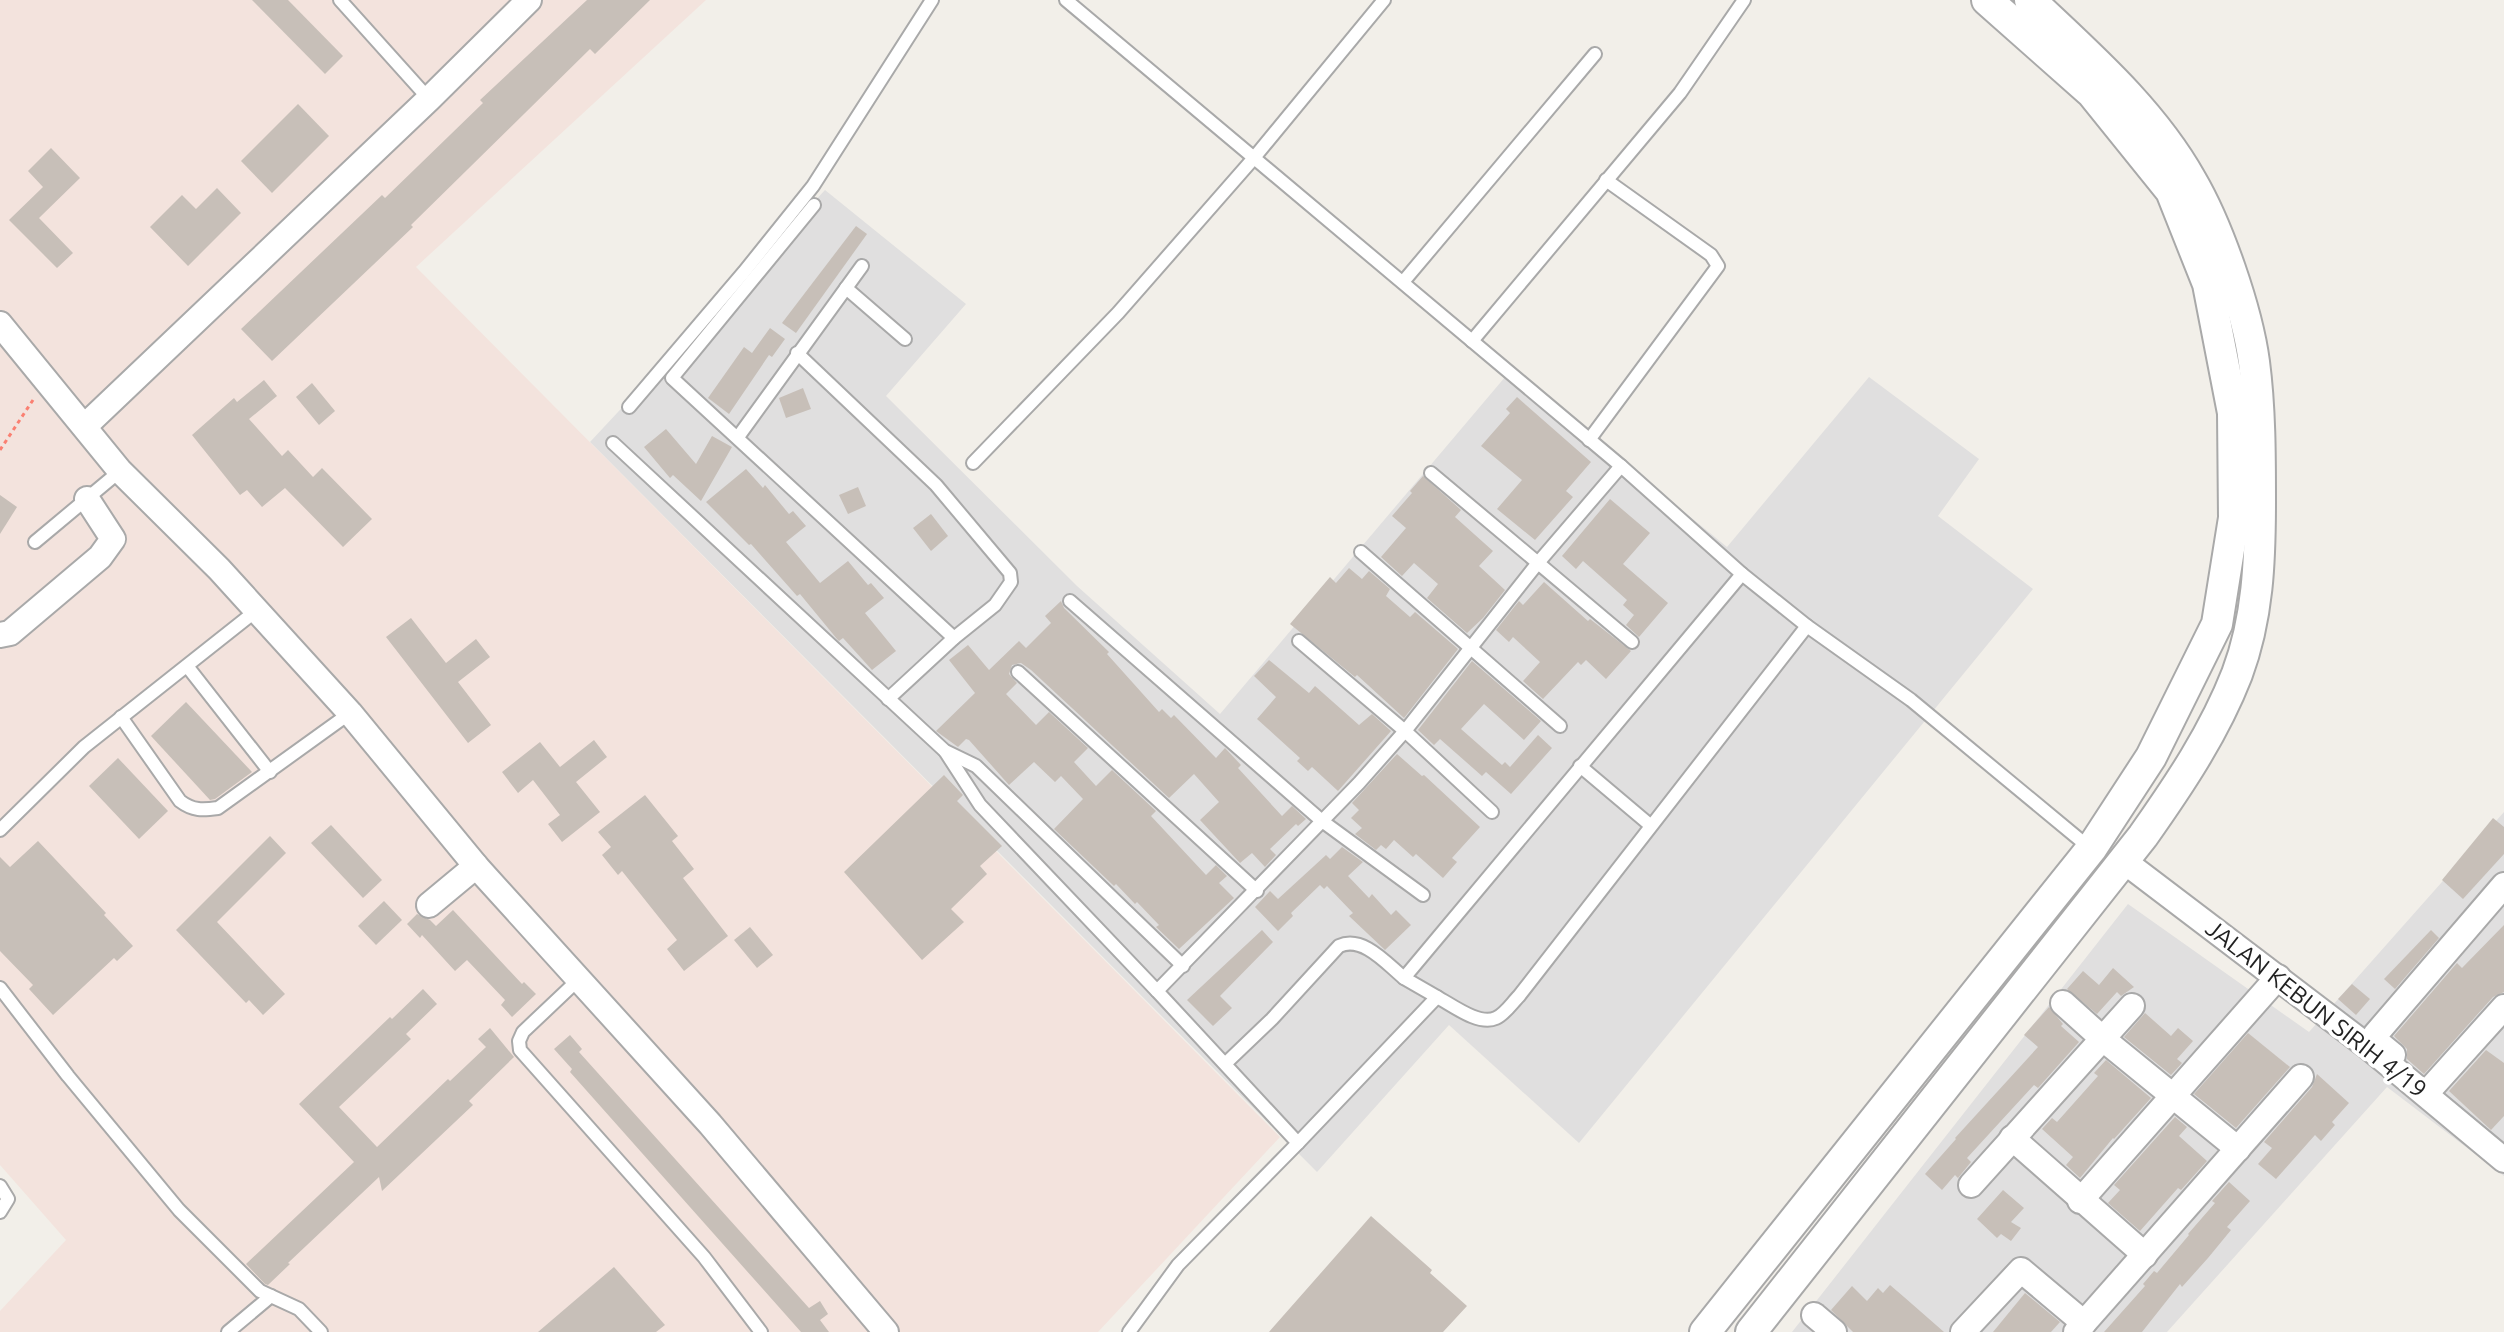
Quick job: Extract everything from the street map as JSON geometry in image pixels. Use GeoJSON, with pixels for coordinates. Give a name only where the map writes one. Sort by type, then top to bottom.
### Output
{"type":"FeatureCollection","features":[{"type":"Feature","properties":{"kind":"street"},"geometry":{"type":"LineString","coordinates":[[85,426],[529,0]]}},
{"type":"Feature","properties":{"kind":"street"},"geometry":{"type":"LineString","coordinates":[[1705,1332],[2091,849],[2151,757],[2217,624],[2234,518],[2233,413],[2208,284],[2171,191],[2092,93],[1987,0]]}},
{"type":"Feature","properties":{"kind":"street"},"geometry":{"type":"LineString","coordinates":[[1751,1332],[2030,976],[2125,862],[2190,769],[2236,675],[2252,625],[2260,567],[2260,451],[2254,361],[2216,230],[2191,179],[2155,127],[2111,76],[2030,0]]}},
{"type":"Feature","properties":{"kind":"street"},"geometry":{"type":"LineString","coordinates":[[0,324],[120,471],[257,610],[350,713],[476,866],[710,1124],[886,1332]]}},
{"type":"Feature","properties":{"kind":"street"},"geometry":{"type":"LineString","coordinates":[[0,635],[10,633],[100,557],[113,539],[87,499]]}},
{"type":"Feature","properties":{"kind":"street","name":"JALAN KEBUN SIRIH 4/19"},"geometry":{"type":"LineString","coordinates":[[2125,862],[2500,1143]]}},
{"type":"Feature","properties":{"kind":"street"},"geometry":{"type":"LineString","coordinates":[[429,905],[476,866]]}},
{"type":"Feature","properties":{"kind":"street"},"geometry":{"type":"LineString","coordinates":[[2500,1143],[2376,1041],[2378,1031],[2504,885]]}},
{"type":"Feature","properties":{"kind":"street"},"geometry":{"type":"LineString","coordinates":[[2080,1201],[2278,977]]}},
{"type":"Feature","properties":{"kind":"street"},"geometry":{"type":"LineString","coordinates":[[2063,1003],[2238,1149]]}},
{"type":"Feature","properties":{"kind":"street"},"geometry":{"type":"LineString","coordinates":[[1971,1185],[2132,1006]]}},
{"type":"Feature","properties":{"kind":"street"},"geometry":{"type":"LineString","coordinates":[[2432,1087],[2504,1007]]}},
{"type":"Feature","properties":{"kind":"street"},"geometry":{"type":"LineString","coordinates":[[1963,1332],[2021,1270],[2080,1328],[2301,1077]]}},
{"type":"Feature","properties":{"kind":"street"},"geometry":{"type":"LineString","coordinates":[[2012,1138],[2145,1255]]}},
{"type":"Feature","properties":{"kind":"street"},"geometry":{"type":"LineString","coordinates":[[1814,1315],[1834,1332]]}},
{"type":"Feature","properties":{"kind":"lane"},"geometry":{"type":"LineString","coordinates":[[340,0],[429,99]]}},
{"type":"Feature","properties":{"kind":"lane"},"geometry":{"type":"LineString","coordinates":[[629,407],[813,186],[932,0]]}},
{"type":"Feature","properties":{"kind":"lane"},"geometry":{"type":"LineString","coordinates":[[1066,0],[1621,466],[1742,574],[1807,626],[1911,700],[2091,849]]}},
{"type":"Feature","properties":{"kind":"lane"},"geometry":{"type":"LineString","coordinates":[[973,463],[1118,313],[1253,159],[1384,0]]}},
{"type":"Feature","properties":{"kind":"lane"},"geometry":{"type":"LineString","coordinates":[[1472,341],[1680,93],[1744,0]]}},
{"type":"Feature","properties":{"kind":"lane"},"geometry":{"type":"LineString","coordinates":[[1403,282],[1595,54]]}},
{"type":"Feature","properties":{"kind":"lane"},"geometry":{"type":"LineString","coordinates":[[1589,440],[1718,266],[1718,261],[1711,255],[1606,180]]}},
{"type":"Feature","properties":{"kind":"lane"},"geometry":{"type":"LineString","coordinates":[[814,205],[673,375],[673,381],[738,437],[954,638]]}},
{"type":"Feature","properties":{"kind":"lane"},"geometry":{"type":"LineString","coordinates":[[738,437],[862,266]]}},
{"type":"Feature","properties":{"kind":"lane"},"geometry":{"type":"LineString","coordinates":[[846,288],[905,339]]}},
{"type":"Feature","properties":{"kind":"lane"},"geometry":{"type":"LineString","coordinates":[[797,353],[936,485],[1010,573],[1011,582],[995,605],[888,699]]}},
{"type":"Feature","properties":{"kind":"lane"},"geometry":{"type":"LineString","coordinates":[[613,443],[945,751],[980,805],[1298,1143]]}},
{"type":"Feature","properties":{"kind":"lane"},"geometry":{"type":"LineString","coordinates":[[1157,991],[1257,891],[1405,731],[1537,564],[1621,466]]}},
{"type":"Feature","properties":{"kind":"lane"},"geometry":{"type":"LineString","coordinates":[[35,542],[120,471]]}},
{"type":"Feature","properties":{"kind":"lane"},"geometry":{"type":"LineString","coordinates":[[1431,473],[1632,642]]}},
{"type":"Feature","properties":{"kind":"lane"},"geometry":{"type":"LineString","coordinates":[[1361,552],[1560,726]]}},
{"type":"Feature","properties":{"kind":"lane"},"geometry":{"type":"LineString","coordinates":[[1404,978],[1742,574]]}},
{"type":"Feature","properties":{"kind":"lane"},"geometry":{"type":"LineString","coordinates":[[1070,601],[1322,821],[1423,895]]}},
{"type":"Feature","properties":{"kind":"lane"},"geometry":{"type":"LineString","coordinates":[[0,830],[84,747],[257,610]]}},
{"type":"Feature","properties":{"kind":"lane"},"geometry":{"type":"LineString","coordinates":[[1226,1063],[1272,1019],[1339,946],[1346,943],[1360,944],[1404,978],[1478,1018],[1489,1020],[1499,1017],[1519,996],[1807,626]]}},
{"type":"Feature","properties":{"kind":"lane"},"geometry":{"type":"LineString","coordinates":[[1299,641],[1405,731],[1492,812]]}},
{"type":"Feature","properties":{"kind":"lane"},"geometry":{"type":"LineString","coordinates":[[187,666],[270,772]]}},
{"type":"Feature","properties":{"kind":"lane"},"geometry":{"type":"LineString","coordinates":[[1018,672],[1257,891]]}},
{"type":"Feature","properties":{"kind":"lane"},"geometry":{"type":"LineString","coordinates":[[121,717],[180,801],[188,808],[200,810],[218,808],[350,713]]}},
{"type":"Feature","properties":{"kind":"lane"},"geometry":{"type":"LineString","coordinates":[[945,751],[976,766],[1183,966]]}},
{"type":"Feature","properties":{"kind":"lane"},"geometry":{"type":"LineString","coordinates":[[1580,766],[1650,825]]}},
{"type":"Feature","properties":{"kind":"lane"},"geometry":{"type":"LineString","coordinates":[[579,979],[523,1032],[519,1041],[520,1050],[704,1257],[761,1332]]}},
{"type":"Feature","properties":{"kind":"lane"},"geometry":{"type":"LineString","coordinates":[[0,988],[179,1210],[260,1291],[299,1309],[321,1332]]}},
{"type":"Feature","properties":{"kind":"lane"},"geometry":{"type":"LineString","coordinates":[[1129,1332],[1178,1265],[1437,997]]}},
{"type":"Feature","properties":{"kind":"lane"},"geometry":{"type":"LineString","coordinates":[[0,1186],[8,1199],[0,1212]]}},
{"type":"Feature","properties":{"kind":"lane"},"geometry":{"type":"LineString","coordinates":[[228,1332],[271,1296]]}},
{"type":"Feature","properties":{"kind":"path"},"geometry":{"type":"LineString","coordinates":[[0,450],[46,380]]}},
{"type":"Feature","properties":{"kind":"shaded area"},"geometry":{"type":"Polygon","coordinates":[[[0,0],[706,0],[416,267],[1280,1137],[1098,1332],[0,1332],[0,1311],[66,1240],[0,1165],[0,0]]]}},
{"type":"Feature","properties":{"kind":"shaded area"},"geometry":{"type":"Polygon","coordinates":[[[825,190],[966,304],[886,396],[1077,586],[1220,714],[1511,370],[1727,547],[1869,377],[1979,459],[1938,516],[2033,589],[1579,1143],[1449,1025],[1317,1172],[590,442],[825,190]]]}},
{"type":"Feature","properties":{"kind":"shaded area"},"geometry":{"type":"Polygon","coordinates":[[[2504,812],[2504,1176],[2387,1087],[2167,1332],[1792,1332],[2128,904],[2309,1032],[2504,812]]]}},
{"type":"Feature","properties":{"kind":"building"},"geometry":{"type":"Polygon","coordinates":[[[252,0],[288,0],[343,56],[325,74],[252,0]]]}},
{"type":"Feature","properties":{"kind":"building"},"geometry":{"type":"Polygon","coordinates":[[[587,0],[650,0],[595,54],[590,49],[411,225],[413,227],[272,361],[241,329],[382,195],[385,198],[483,103],[480,100],[587,0]]]}},
{"type":"Feature","properties":{"kind":"building"},"geometry":{"type":"Polygon","coordinates":[[[298,104],[329,136],[272,193],[241,161],[298,104]]]}},
{"type":"Feature","properties":{"kind":"building"},"geometry":{"type":"Polygon","coordinates":[[[51,148],[80,178],[39,218],[73,253],[57,268],[9,220],[43,187],[28,171],[51,148]]]}},
{"type":"Feature","properties":{"kind":"building"},"geometry":{"type":"Polygon","coordinates":[[[217,188],[241,213],[188,266],[150,227],[182,195],[196,209],[217,188]]]}},
{"type":"Feature","properties":{"kind":"building"},"geometry":{"type":"Polygon","coordinates":[[[856,226],[867,234],[796,333],[782,323],[856,226]]]}},
{"type":"Feature","properties":{"kind":"building"},"geometry":{"type":"Polygon","coordinates":[[[770,328],[785,339],[772,357],[769,355],[729,414],[708,398],[744,347],[752,353],[770,328]]]}},
{"type":"Feature","properties":{"kind":"building"},"geometry":{"type":"Polygon","coordinates":[[[264,380],[277,396],[249,419],[282,456],[288,450],[313,477],[322,468],[372,519],[343,547],[285,488],[262,507],[247,490],[240,495],[192,435],[234,398],[237,402],[264,380]]]}},
{"type":"Feature","properties":{"kind":"building"},"geometry":{"type":"Polygon","coordinates":[[[312,383],[335,411],[319,425],[296,397],[312,383]]]}},
{"type":"Feature","properties":{"kind":"building"},"geometry":{"type":"Polygon","coordinates":[[[803,388],[811,409],[786,418],[779,398],[803,388]]]}},
{"type":"Feature","properties":{"kind":"building"},"geometry":{"type":"Polygon","coordinates":[[[1517,397],[1591,462],[1566,491],[1573,497],[1535,540],[1497,509],[1522,480],[1481,446],[1510,413],[1506,409],[1517,397]]]}},
{"type":"Feature","properties":{"kind":"building"},"geometry":{"type":"Polygon","coordinates":[[[666,429],[696,464],[712,436],[732,447],[701,501],[673,475],[670,478],[644,447],[666,429]]]}},
{"type":"Feature","properties":{"kind":"building"},"geometry":{"type":"Polygon","coordinates":[[[746,469],[763,488],[765,485],[789,514],[793,511],[806,526],[786,542],[820,583],[848,561],[868,585],[871,583],[884,598],[865,613],[896,651],[872,670],[843,638],[837,639],[800,594],[797,596],[751,544],[706,502],[746,469]]]}},
{"type":"Feature","properties":{"kind":"building"},"geometry":{"type":"Polygon","coordinates":[[[1423,476],[1461,510],[1455,517],[1493,551],[1479,566],[1505,590],[1467,633],[1427,598],[1438,584],[1414,563],[1402,576],[1381,557],[1406,528],[1392,516],[1423,476]]]}},
{"type":"Feature","properties":{"kind":"building"},"geometry":{"type":"Polygon","coordinates":[[[858,487],[866,506],[848,514],[839,495],[858,487]]]}},
{"type":"Feature","properties":{"kind":"building"},"geometry":{"type":"Polygon","coordinates":[[[0,495],[17,507],[0,534],[0,495]]]}},
{"type":"Feature","properties":{"kind":"building"},"geometry":{"type":"Polygon","coordinates":[[[1610,499],[1650,533],[1623,564],[1668,603],[1639,637],[1626,625],[1634,615],[1623,605],[1627,600],[1583,561],[1576,569],[1562,556],[1610,499]]]}},
{"type":"Feature","properties":{"kind":"building"},"geometry":{"type":"Polygon","coordinates":[[[931,514],[948,536],[931,551],[913,528],[931,514]]]}},
{"type":"Feature","properties":{"kind":"building"},"geometry":{"type":"Polygon","coordinates":[[[1349,568],[1362,579],[1369,571],[1390,589],[1386,596],[1410,617],[1415,612],[1458,649],[1404,718],[1357,675],[1355,677],[1290,624],[1330,577],[1336,583],[1349,568]]]}},
{"type":"Feature","properties":{"kind":"building"},"geometry":{"type":"Polygon","coordinates":[[[1544,582],[1588,621],[1590,619],[1631,651],[1606,679],[1586,660],[1581,665],[1578,662],[1543,699],[1523,681],[1540,662],[1513,637],[1509,642],[1496,630],[1519,601],[1523,605],[1544,582]]]}},
{"type":"Feature","properties":{"kind":"building"},"geometry":{"type":"Polygon","coordinates":[[[1061,601],[1159,712],[1162,709],[1171,718],[1174,715],[1216,758],[1225,748],[1241,765],[1238,768],[1282,816],[1292,806],[1306,819],[1298,826],[1296,824],[1270,849],[1276,855],[1265,867],[1252,853],[1240,863],[1200,820],[1219,802],[1194,774],[1169,798],[1031,670],[1021,663],[1012,665],[1009,674],[1017,683],[1006,694],[1036,725],[1049,712],[1088,748],[1074,762],[1096,786],[1112,770],[1156,811],[1151,816],[1206,875],[1216,865],[1227,876],[1219,883],[1234,898],[1179,949],[1156,927],[1159,925],[1137,902],[1135,904],[1116,884],[1114,886],[1054,829],[1083,799],[1061,776],[1055,782],[1034,762],[1009,785],[969,740],[966,739],[958,747],[936,731],[975,693],[949,660],[968,645],[989,670],[1019,641],[1026,648],[1051,623],[1045,616],[1061,601]]]}},
{"type":"Feature","properties":{"kind":"building"},"geometry":{"type":"Polygon","coordinates":[[[411,618],[446,663],[476,639],[490,657],[458,682],[491,725],[468,743],[386,637],[411,618]]]}},
{"type":"Feature","properties":{"kind":"building"},"geometry":{"type":"Polygon","coordinates":[[[1269,660],[1309,693],[1315,686],[1359,725],[1372,714],[1391,731],[1338,791],[1312,767],[1308,771],[1297,761],[1300,758],[1257,719],[1276,697],[1254,676],[1269,660]]]}},
{"type":"Feature","properties":{"kind":"building"},"geometry":{"type":"Polygon","coordinates":[[[1472,661],[1541,721],[1524,740],[1484,704],[1461,729],[1502,765],[1505,762],[1510,767],[1538,735],[1552,748],[1511,794],[1486,772],[1482,776],[1440,739],[1434,745],[1418,730],[1472,661]]]}},
{"type":"Feature","properties":{"kind":"building"},"geometry":{"type":"Polygon","coordinates":[[[186,702],[252,772],[215,799],[210,800],[151,736],[186,702]]]}},
{"type":"Feature","properties":{"kind":"building"},"geometry":{"type":"Polygon","coordinates":[[[594,740],[607,757],[576,782],[600,812],[562,842],[548,824],[560,815],[533,780],[518,793],[502,772],[540,742],[560,767],[594,740]]]}},
{"type":"Feature","properties":{"kind":"building"},"geometry":{"type":"Polygon","coordinates":[[[1397,754],[1480,827],[1452,858],[1457,862],[1443,878],[1416,854],[1413,857],[1394,840],[1386,849],[1381,845],[1376,850],[1355,834],[1362,828],[1351,818],[1359,810],[1352,803],[1397,754]]]}},
{"type":"Feature","properties":{"kind":"building"},"geometry":{"type":"Polygon","coordinates":[[[118,758],[168,811],[139,839],[89,786],[118,758]]]}},
{"type":"Feature","properties":{"kind":"building"},"geometry":{"type":"Polygon","coordinates":[[[944,775],[963,795],[957,801],[1002,846],[980,866],[987,874],[951,909],[964,922],[922,960],[844,872],[944,775]]]}},
{"type":"Feature","properties":{"kind":"building"},"geometry":{"type":"Polygon","coordinates":[[[645,795],[678,836],[672,841],[694,869],[683,878],[728,936],[684,971],[667,949],[677,940],[622,871],[618,875],[602,855],[611,847],[598,832],[645,795]]]}},
{"type":"Feature","properties":{"kind":"building"},"geometry":{"type":"Polygon","coordinates":[[[2493,818],[2504,827],[2504,854],[2463,899],[2442,880],[2493,818]]]}},
{"type":"Feature","properties":{"kind":"building"},"geometry":{"type":"Polygon","coordinates":[[[331,825],[382,880],[363,898],[311,843],[331,825]]]}},
{"type":"Feature","properties":{"kind":"building"},"geometry":{"type":"Polygon","coordinates":[[[270,836],[286,853],[217,922],[285,994],[263,1015],[249,1000],[246,1003],[176,930],[270,836]]]}},
{"type":"Feature","properties":{"kind":"building"},"geometry":{"type":"Polygon","coordinates":[[[38,841],[133,946],[117,961],[114,958],[53,1015],[29,989],[33,985],[0,951],[0,857],[10,867],[38,841]]]}},
{"type":"Feature","properties":{"kind":"building"},"geometry":{"type":"Polygon","coordinates":[[[1342,847],[1363,862],[1348,876],[1369,898],[1372,894],[1391,915],[1396,910],[1411,925],[1385,950],[1349,916],[1353,913],[1327,886],[1324,889],[1320,885],[1291,913],[1293,916],[1278,931],[1255,907],[1270,891],[1278,899],[1326,855],[1330,859],[1342,847]]]}},
{"type":"Feature","properties":{"kind":"building"},"geometry":{"type":"Polygon","coordinates":[[[384,901],[402,920],[376,945],[358,926],[384,901]]]}},
{"type":"Feature","properties":{"kind":"building"},"geometry":{"type":"Polygon","coordinates":[[[453,910],[522,984],[524,982],[536,994],[512,1017],[501,1005],[505,1000],[467,960],[455,971],[422,935],[420,938],[407,924],[417,914],[436,926],[453,910]]]}},
{"type":"Feature","properties":{"kind":"building"},"geometry":{"type":"Polygon","coordinates":[[[2504,925],[2504,992],[2493,997],[2424,1074],[2407,1059],[2407,1049],[2394,1036],[2457,963],[2462,968],[2504,925]]]}},
{"type":"Feature","properties":{"kind":"building"},"geometry":{"type":"Polygon","coordinates":[[[750,927],[773,955],[757,968],[734,940],[750,927]]]}},
{"type":"Feature","properties":{"kind":"building"},"geometry":{"type":"Polygon","coordinates":[[[1262,930],[1273,942],[1220,996],[1232,1008],[1213,1026],[1187,1000],[1262,930]]]}},
{"type":"Feature","properties":{"kind":"building"},"geometry":{"type":"Polygon","coordinates":[[[2431,930],[2439,938],[2395,989],[2384,979],[2431,930]]]}},
{"type":"Feature","properties":{"kind":"building"},"geometry":{"type":"Polygon","coordinates":[[[2113,968],[2134,987],[2121,996],[2117,992],[2097,1014],[2067,989],[2083,971],[2099,985],[2113,968]]]}},
{"type":"Feature","properties":{"kind":"building"},"geometry":{"type":"Polygon","coordinates":[[[2352,984],[2370,999],[2356,1015],[2338,999],[2352,984]]]}},
{"type":"Feature","properties":{"kind":"building"},"geometry":{"type":"Polygon","coordinates":[[[423,989],[437,1004],[406,1034],[411,1039],[339,1107],[377,1147],[486,1047],[478,1039],[490,1028],[514,1057],[469,1101],[473,1105],[382,1191],[379,1177],[268,1285],[265,1284],[246,1264],[354,1162],[299,1104],[423,989]]]}},
{"type":"Feature","properties":{"kind":"building"},"geometry":{"type":"Polygon","coordinates":[[[2049,1007],[2063,1024],[2061,1026],[2079,1042],[2038,1088],[2034,1085],[1967,1158],[1971,1162],[1958,1178],[1955,1175],[1942,1190],[1925,1174],[2038,1047],[2024,1035],[2049,1007]]]}},
{"type":"Feature","properties":{"kind":"building"},"geometry":{"type":"Polygon","coordinates":[[[2145,1013],[2171,1036],[2178,1028],[2193,1041],[2177,1059],[2182,1063],[2171,1075],[2124,1037],[2145,1013]]]}},
{"type":"Feature","properties":{"kind":"building"},"geometry":{"type":"Polygon","coordinates":[[[2248,1033],[2290,1067],[2236,1128],[2194,1094],[2248,1033]]]}},
{"type":"Feature","properties":{"kind":"building"},"geometry":{"type":"Polygon","coordinates":[[[570,1035],[582,1049],[579,1052],[809,1308],[820,1301],[828,1314],[820,1320],[829,1332],[801,1332],[570,1072],[572,1069],[554,1049],[570,1035]]]}},
{"type":"Feature","properties":{"kind":"building"},"geometry":{"type":"Polygon","coordinates":[[[2486,1050],[2504,1063],[2504,1116],[2491,1130],[2449,1091],[2486,1050]]]}},
{"type":"Feature","properties":{"kind":"building"},"geometry":{"type":"Polygon","coordinates":[[[2106,1060],[2151,1098],[2080,1178],[2066,1165],[2073,1157],[2042,1129],[2052,1118],[2057,1122],[2098,1076],[2094,1073],[2106,1060]]]}},
{"type":"Feature","properties":{"kind":"building"},"geometry":{"type":"Polygon","coordinates":[[[2317,1074],[2349,1103],[2332,1122],[2335,1125],[2321,1141],[2315,1135],[2276,1179],[2258,1164],[2272,1148],[2264,1142],[2312,1087],[2317,1074]]]}},
{"type":"Feature","properties":{"kind":"building"},"geometry":{"type":"Polygon","coordinates":[[[2175,1117],[2187,1127],[2179,1136],[2207,1161],[2140,1231],[2108,1203],[2120,1190],[2114,1185],[2175,1117]]]}},
{"type":"Feature","properties":{"kind":"building"},"geometry":{"type":"Polygon","coordinates":[[[2229,1182],[2250,1201],[2227,1227],[2231,1230],[2208,1258],[2182,1287],[2180,1284],[2142,1332],[2104,1332],[2145,1286],[2143,1284],[2154,1271],[2157,1273],[2189,1235],[2229,1182]]]}},
{"type":"Feature","properties":{"kind":"building"},"geometry":{"type":"Polygon","coordinates":[[[2003,1190],[2024,1208],[2011,1222],[2021,1228],[2011,1241],[2001,1234],[1997,1238],[1977,1219],[2003,1190]]]}},
{"type":"Feature","properties":{"kind":"building"},"geometry":{"type":"Polygon","coordinates":[[[1371,1216],[1467,1306],[1443,1332],[1269,1332],[1371,1216]]]}},
{"type":"Feature","properties":{"kind":"building"},"geometry":{"type":"Polygon","coordinates":[[[614,1267],[665,1325],[656,1332],[538,1332],[614,1267]]]}},
{"type":"Feature","properties":{"kind":"building"},"geometry":{"type":"Polygon","coordinates":[[[1890,1285],[1944,1332],[1853,1332],[1831,1310],[1852,1286],[1867,1301],[1878,1288],[1883,1293],[1890,1285]]]}},
{"type":"Feature","properties":{"kind":"building"},"geometry":{"type":"Polygon","coordinates":[[[2025,1293],[2060,1322],[2051,1332],[1993,1332],[2025,1293]]]}}]}
